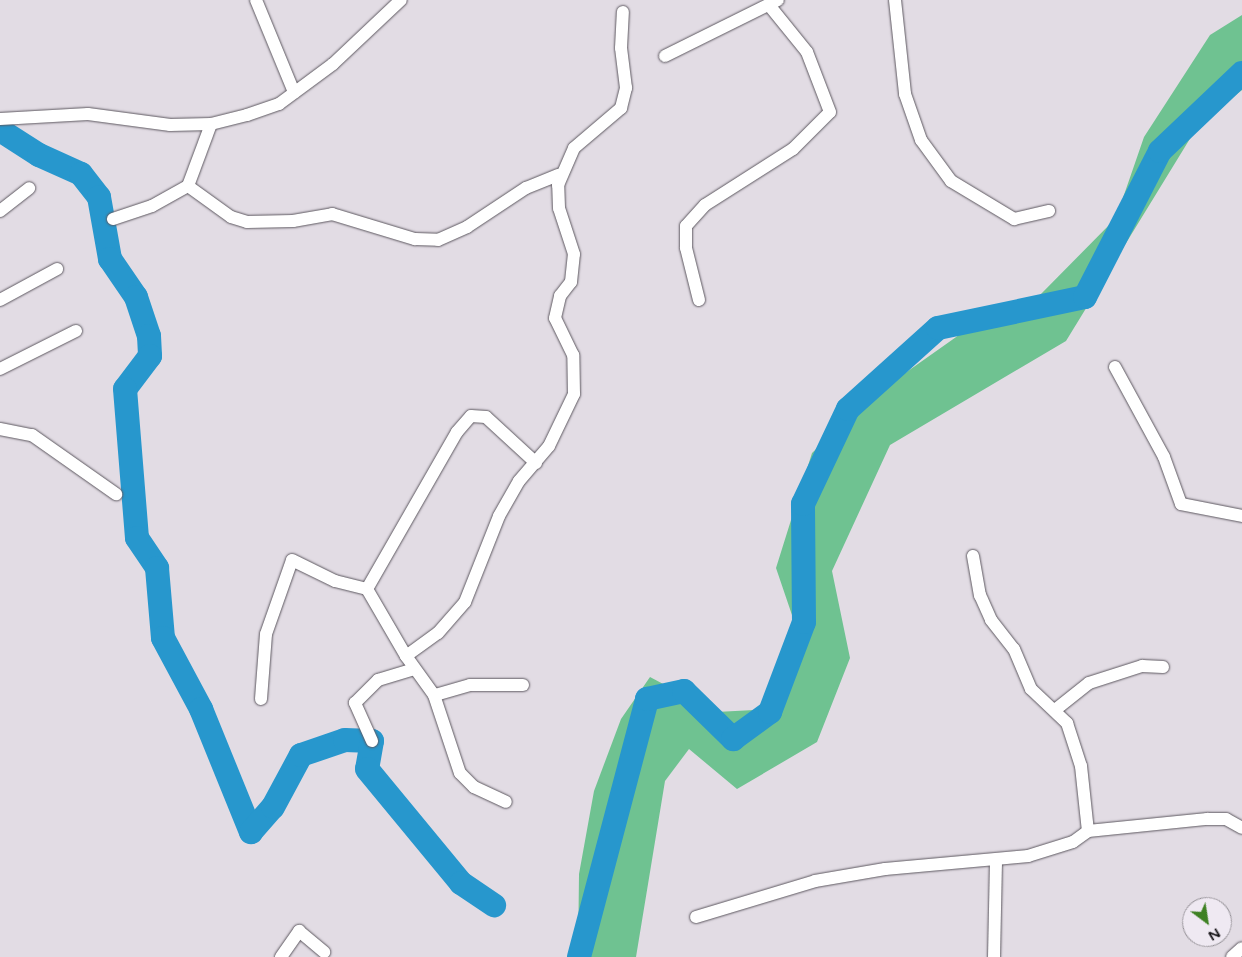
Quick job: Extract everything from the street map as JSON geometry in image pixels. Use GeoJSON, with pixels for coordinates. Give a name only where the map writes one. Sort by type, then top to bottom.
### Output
{"type":"FeatureCollection","features":[{"type":"Feature","properties":{"kind":"street"},"geometry":{"type":"LineString","coordinates":[[256,0],[294,92]]}},
{"type":"Feature","properties":{"kind":"street"},"geometry":{"type":"LineString","coordinates":[[0,119],[88,114],[170,125],[211,124],[265,109],[294,92],[333,64],[401,0]]}},
{"type":"Feature","properties":{"kind":"street"},"geometry":{"type":"LineString","coordinates":[[895,0],[905,94],[921,140],[951,181],[1014,218],[1050,211]]}},
{"type":"Feature","properties":{"kind":"street"},"geometry":{"type":"LineString","coordinates":[[664,56],[774,3],[807,52],[830,112],[793,149],[705,205],[686,226],[686,248],[698,300]]}},
{"type":"Feature","properties":{"kind":"street"},"geometry":{"type":"LineString","coordinates":[[406,656],[438,633],[465,602],[499,516],[549,446],[574,394],[573,355],[554,318],[560,296],[571,282],[574,254],[559,208],[560,175],[574,148],[621,108],[626,88],[621,48],[623,12]]}},
{"type":"Feature","properties":{"kind":"street"},"geometry":{"type":"LineString","coordinates":[[113,219],[152,206],[188,186],[211,124]]}},
{"type":"Feature","properties":{"kind":"street"},"geometry":{"type":"LineString","coordinates":[[188,186],[231,217],[247,222],[292,222],[332,214],[415,239],[438,240],[467,227],[526,188],[560,175]]}},
{"type":"Feature","properties":{"kind":"street"},"geometry":{"type":"LineString","coordinates":[[0,211],[29,188]]}},
{"type":"Feature","properties":{"kind":"street"},"geometry":{"type":"LineString","coordinates":[[0,300],[57,269]]}},
{"type":"Feature","properties":{"kind":"street"},"geometry":{"type":"LineString","coordinates":[[0,370],[76,331]]}},
{"type":"Feature","properties":{"kind":"street"},"geometry":{"type":"LineString","coordinates":[[1115,367],[1164,457],[1180,504],[1242,516]]}},
{"type":"Feature","properties":{"kind":"street"},"geometry":{"type":"LineString","coordinates":[[367,588],[457,432],[472,416],[486,417],[536,463]]}},
{"type":"Feature","properties":{"kind":"street"},"geometry":{"type":"LineString","coordinates":[[0,429],[32,435],[116,494]]}},
{"type":"Feature","properties":{"kind":"street"},"geometry":{"type":"LineString","coordinates":[[973,556],[980,595],[991,620],[1014,649],[1031,690],[1067,723],[1081,766],[1088,831]]}},
{"type":"Feature","properties":{"kind":"street"},"geometry":{"type":"LineString","coordinates":[[261,699],[266,634],[292,560],[335,581],[367,588],[414,669],[434,695],[460,773],[474,787],[506,802]]}},
{"type":"Feature","properties":{"kind":"street"},"geometry":{"type":"LineString","coordinates":[[1055,710],[1089,683],[1142,666],[1163,667]]}},
{"type":"Feature","properties":{"kind":"street"},"geometry":{"type":"LineString","coordinates":[[372,741],[355,703],[378,680],[414,669]]}},
{"type":"Feature","properties":{"kind":"street"},"geometry":{"type":"LineString","coordinates":[[434,695],[470,685],[523,685]]}},
{"type":"Feature","properties":{"kind":"street"},"geometry":{"type":"LineString","coordinates":[[696,918],[814,881],[885,869],[996,861],[1073,842],[1088,831],[1207,819],[1226,819],[1242,828]]}},
{"type":"Feature","properties":{"kind":"street"},"geometry":{"type":"LineString","coordinates":[[994,957],[996,861]]}},
{"type":"Feature","properties":{"kind":"street"},"geometry":{"type":"LineString","coordinates":[[281,957],[299,931],[324,952]]}},
{"type":"Feature","properties":{"kind":"street"},"geometry":{"type":"LineString","coordinates":[[1232,957],[1242,948]]}},
{"type":"Feature","properties":{"kind":"green space"},"geometry":{"type":"Polygon","coordinates":[[[1242,15],[1242,90],[1199,124],[1066,341],[890,445],[832,571],[850,658],[817,742],[737,789],[689,749],[665,781],[636,957],[578,957],[579,874],[594,791],[621,719],[650,677],[716,712],[772,709],[793,618],[776,568],[812,453],[867,400],[983,318],[1039,296],[1116,218],[1144,137],[1210,35],[1242,15]]]}},
{"type":"Feature","properties":{"kind":"waterway"},"geometry":{"type":"LineString","coordinates":[[579,957],[647,699],[684,691],[733,739],[770,712],[804,622],[803,504],[848,409],[938,328],[1085,297],[1160,151],[1242,73]]}},
{"type":"Feature","properties":{"kind":"waterway"},"geometry":{"type":"LineString","coordinates":[[0,130],[39,155],[81,174],[99,197],[110,259],[136,297],[149,336],[150,356],[125,389],[137,538],[157,568],[163,638],[201,709],[251,832],[273,807],[301,755],[345,740],[372,741],[367,769],[461,883],[494,905]]}}]}
